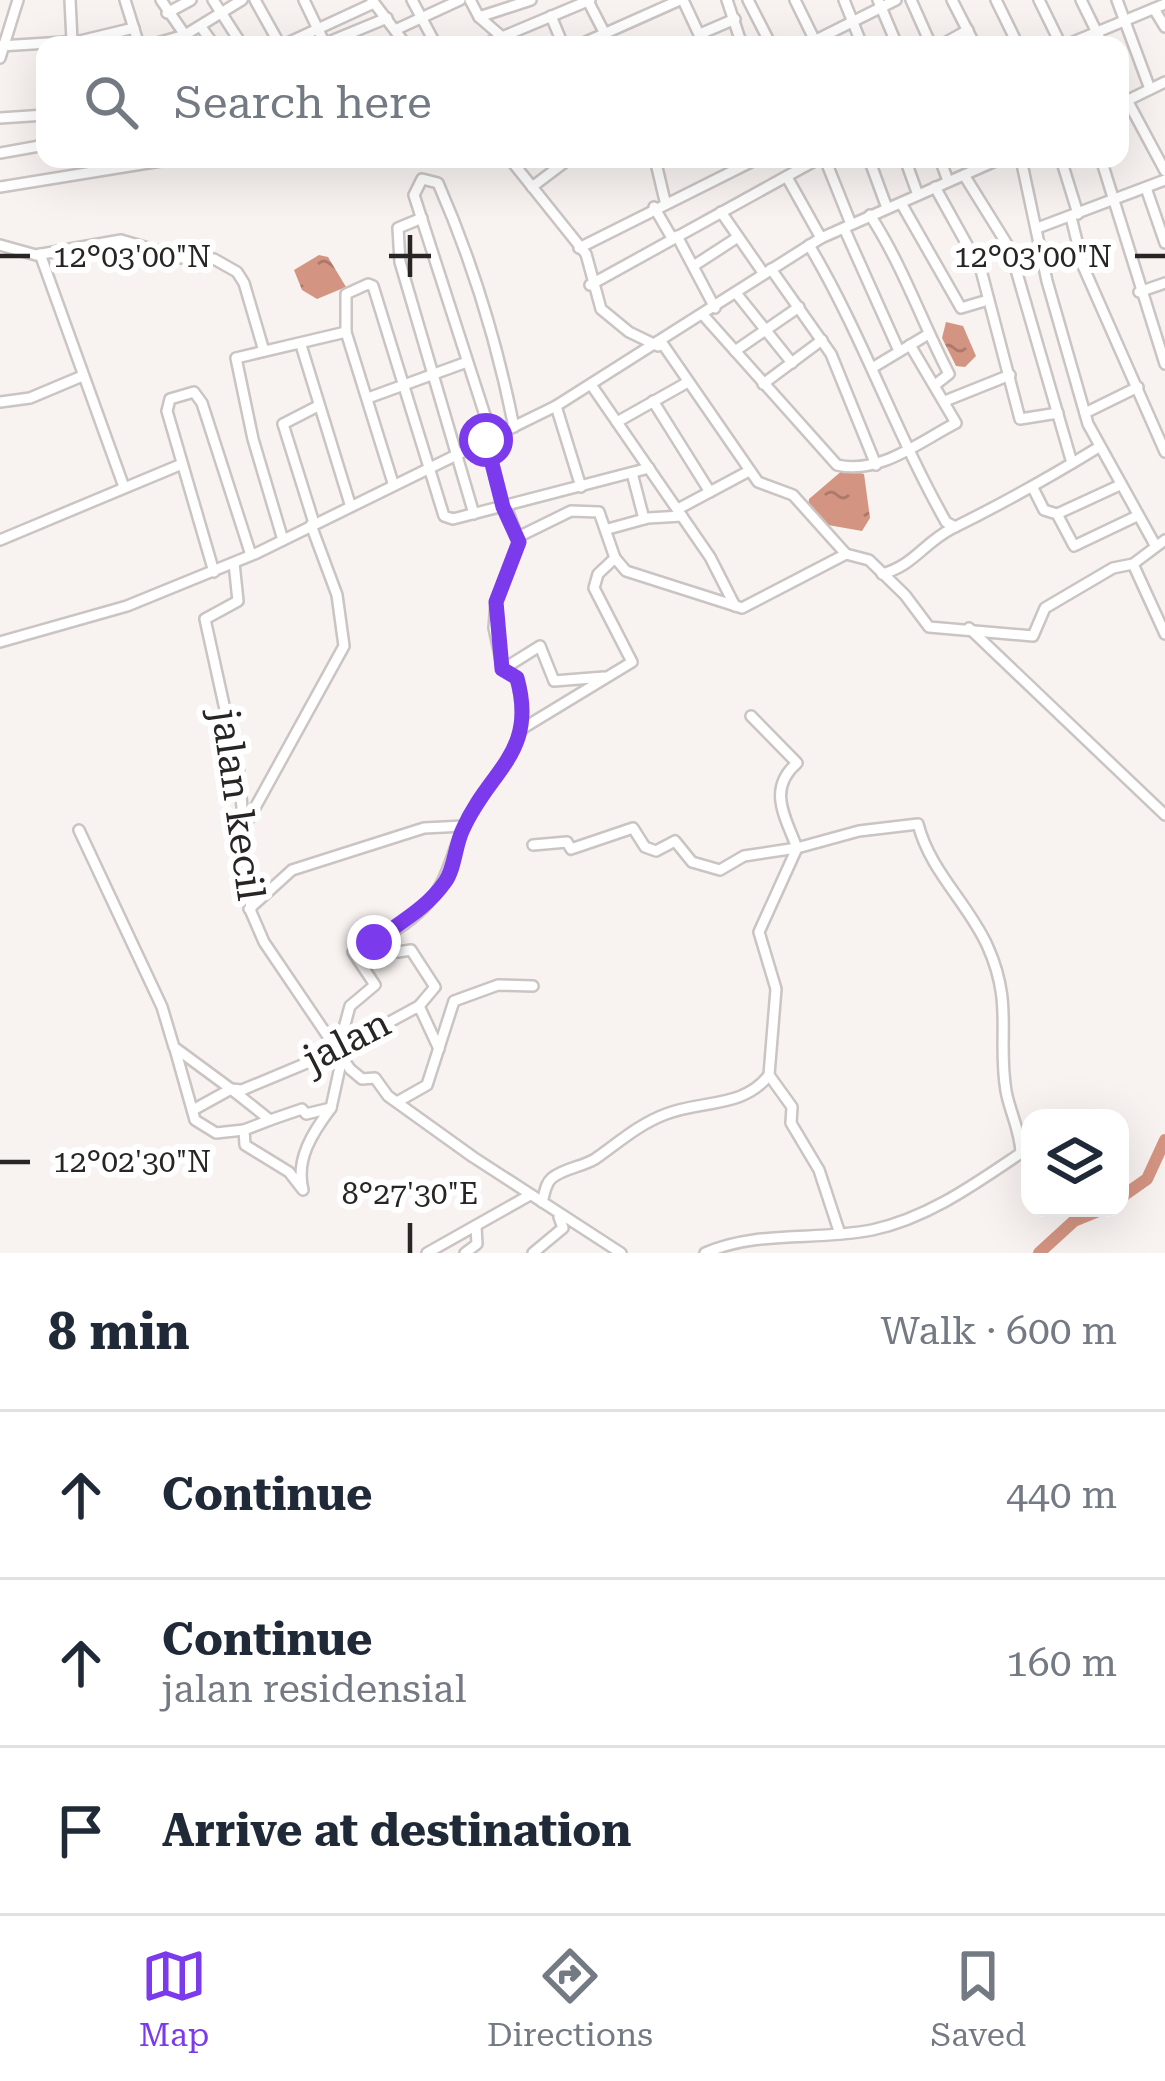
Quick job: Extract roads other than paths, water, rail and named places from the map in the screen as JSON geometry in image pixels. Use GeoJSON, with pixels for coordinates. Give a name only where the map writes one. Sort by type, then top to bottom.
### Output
{"type":"FeatureCollection","features":[{"type":"Feature","properties":{"kind":"street"},"geometry":{"type":"LineString","coordinates":[[18,0],[1,50],[36,46]]}},
{"type":"Feature","properties":{"kind":"street"},"geometry":{"type":"LineString","coordinates":[[70,0],[72,36]]}},
{"type":"Feature","properties":{"kind":"street"},"geometry":{"type":"LineString","coordinates":[[125,0],[136,36]]}},
{"type":"Feature","properties":{"kind":"street"},"geometry":{"type":"LineString","coordinates":[[161,0],[185,35],[236,2]]}},
{"type":"Feature","properties":{"kind":"street"},"geometry":{"type":"LineString","coordinates":[[167,13],[191,0]]}},
{"type":"Feature","properties":{"kind":"street"},"geometry":{"type":"LineString","coordinates":[[213,0],[236,36]]}},
{"type":"Feature","properties":{"kind":"street"},"geometry":{"type":"LineString","coordinates":[[255,0],[276,36]]}},
{"type":"Feature","properties":{"kind":"street"},"geometry":{"type":"LineString","coordinates":[[412,0],[432,36]]}},
{"type":"Feature","properties":{"kind":"street"},"geometry":{"type":"LineString","coordinates":[[470,0],[479,17],[501,36],[589,1],[605,34]]}},
{"type":"Feature","properties":{"kind":"street"},"geometry":{"type":"LineString","coordinates":[[479,17],[531,0]]}},
{"type":"Feature","properties":{"kind":"street"},"geometry":{"type":"LineString","coordinates":[[600,36],[681,0],[700,36]]}},
{"type":"Feature","properties":{"kind":"street"},"geometry":{"type":"LineString","coordinates":[[727,0],[740,36]]}},
{"type":"Feature","properties":{"kind":"street"},"geometry":{"type":"LineString","coordinates":[[748,0],[766,36]]}},
{"type":"Feature","properties":{"kind":"street"},"geometry":{"type":"LineString","coordinates":[[795,0],[810,36]]}},
{"type":"Feature","properties":{"kind":"street"},"geometry":{"type":"LineString","coordinates":[[844,0],[858,36]]}},
{"type":"Feature","properties":{"kind":"street"},"geometry":{"type":"LineString","coordinates":[[827,36],[880,3],[896,0]]}},
{"type":"Feature","properties":{"kind":"street"},"geometry":{"type":"LineString","coordinates":[[911,0],[927,36]]}},
{"type":"Feature","properties":{"kind":"street"},"geometry":{"type":"LineString","coordinates":[[952,0],[971,36]]}},
{"type":"Feature","properties":{"kind":"street"},"geometry":{"type":"LineString","coordinates":[[996,0],[1014,36]]}},
{"type":"Feature","properties":{"kind":"street"},"geometry":{"type":"LineString","coordinates":[[1039,0],[1059,36]]}},
{"type":"Feature","properties":{"kind":"street"},"geometry":{"type":"LineString","coordinates":[[1081,0],[1101,36]]}},
{"type":"Feature","properties":{"kind":"street"},"geometry":{"type":"LineString","coordinates":[[1117,0],[1129,36]]}},
{"type":"Feature","properties":{"kind":"street"},"geometry":{"type":"LineString","coordinates":[[297,36],[373,1],[399,36]]}},
{"type":"Feature","properties":{"kind":"street"},"geometry":{"type":"LineString","coordinates":[[395,30],[452,1]]}},
{"type":"Feature","properties":{"kind":"street"},"geometry":{"type":"LineString","coordinates":[[309,2],[321,36]]}},
{"type":"Feature","properties":{"kind":"street"},"geometry":{"type":"LineString","coordinates":[[880,3],[893,36]]}},
{"type":"Feature","properties":{"kind":"street"},"geometry":{"type":"LineString","coordinates":[[1089,36],[1162,3],[1165,27]]}},
{"type":"Feature","properties":{"kind":"street"},"geometry":{"type":"LineString","coordinates":[[551,16],[559,36]]}},
{"type":"Feature","properties":{"kind":"street"},"geometry":{"type":"LineString","coordinates":[[345,36],[387,19]]}},
{"type":"Feature","properties":{"kind":"street"},"geometry":{"type":"LineString","coordinates":[[708,36],[735,19]]}},
{"type":"Feature","properties":{"kind":"street"},"geometry":{"type":"LineString","coordinates":[[200,27],[207,36]]}},
{"type":"Feature","properties":{"kind":"street"},"geometry":{"type":"LineString","coordinates":[[96,36],[134,28]]}},
{"type":"Feature","properties":{"kind":"street"},"geometry":{"type":"LineString","coordinates":[[622,28],[624,36]]}},
{"type":"Feature","properties":{"kind":"street"},"geometry":{"type":"LineString","coordinates":[[519,29],[522,36]]}},
{"type":"Feature","properties":{"kind":"street"},"geometry":{"type":"LineString","coordinates":[[957,36],[968,30]]}},
{"type":"Feature","properties":{"kind":"street"},"geometry":{"type":"LineString","coordinates":[[1129,37],[1150,89]]}},
{"type":"Feature","properties":{"kind":"street"},"geometry":{"type":"LineString","coordinates":[[1129,100],[1165,82]]}},
{"type":"Feature","properties":{"kind":"street"},"geometry":{"type":"LineString","coordinates":[[1129,110],[1165,171]]}},
{"type":"Feature","properties":{"kind":"street"},"geometry":{"type":"LineString","coordinates":[[0,118],[36,116]]}},
{"type":"Feature","properties":{"kind":"street"},"geometry":{"type":"LineString","coordinates":[[0,153],[36,147]]}},
{"type":"Feature","properties":{"kind":"street"},"geometry":{"type":"LineString","coordinates":[[0,187],[117,168]]}},
{"type":"Feature","properties":{"kind":"street"},"geometry":{"type":"LineString","coordinates":[[516,168],[587,258],[590,285],[610,317],[660,345],[758,482],[793,495],[846,554],[869,560],[905,595],[922,624],[1034,636],[1045,608],[1113,568],[1133,564],[1160,542],[1137,517],[1085,412],[1047,281],[1040,227],[1024,168]]}},
{"type":"Feature","properties":{"kind":"street"},"geometry":{"type":"LineString","coordinates":[[532,187],[557,168]]}},
{"type":"Feature","properties":{"kind":"street"},"geometry":{"type":"LineString","coordinates":[[656,168],[660,204],[715,308]]}},
{"type":"Feature","properties":{"kind":"street"},"geometry":{"type":"LineString","coordinates":[[579,248],[738,168]]}},
{"type":"Feature","properties":{"kind":"street"},"geometry":{"type":"LineString","coordinates":[[590,285],[806,168]]}},
{"type":"Feature","properties":{"kind":"street"},"geometry":{"type":"LineString","coordinates":[[824,168],[899,351]]}},
{"type":"Feature","properties":{"kind":"street"},"geometry":{"type":"LineString","coordinates":[[872,168],[887,208]]}},
{"type":"Feature","properties":{"kind":"street"},"geometry":{"type":"LineString","coordinates":[[908,168],[918,195]]}},
{"type":"Feature","properties":{"kind":"street"},"geometry":{"type":"LineString","coordinates":[[943,168],[948,181]]}},
{"type":"Feature","properties":{"kind":"street"},"geometry":{"type":"LineString","coordinates":[[0,642],[128,606],[251,556],[556,406],[660,345],[820,238],[973,168]]}},
{"type":"Feature","properties":{"kind":"street"},"geometry":{"type":"LineString","coordinates":[[1063,168],[1083,266],[1165,452]]}},
{"type":"Feature","properties":{"kind":"street"},"geometry":{"type":"LineString","coordinates":[[1103,168],[1165,364]]}},
{"type":"Feature","properties":{"kind":"street"},"geometry":{"type":"LineString","coordinates":[[964,175],[1010,248],[1072,463]]}},
{"type":"Feature","properties":{"kind":"street"},"geometry":{"type":"LineString","coordinates":[[502,669],[496,602],[518,537],[504,506],[489,438],[413,189],[422,178],[433,178],[473,268],[495,334],[514,427]]}},
{"type":"Feature","properties":{"kind":"street"},"geometry":{"type":"LineString","coordinates":[[788,179],[820,238]]}},
{"type":"Feature","properties":{"kind":"street"},"geometry":{"type":"LineString","coordinates":[[1040,227],[1165,180]]}},
{"type":"Feature","properties":{"kind":"street"},"geometry":{"type":"LineString","coordinates":[[935,188],[975,256],[1022,421],[1058,413]]}},
{"type":"Feature","properties":{"kind":"street"},"geometry":{"type":"LineString","coordinates":[[1146,188],[1165,243]]}},
{"type":"Feature","properties":{"kind":"street"},"geometry":{"type":"LineString","coordinates":[[901,203],[961,308],[988,300]]}},
{"type":"Feature","properties":{"kind":"street"},"geometry":{"type":"LineString","coordinates":[[721,212],[822,340],[842,375],[876,465]]}},
{"type":"Feature","properties":{"kind":"street"},"geometry":{"type":"LineString","coordinates":[[870,215],[916,297],[927,335],[949,374],[935,385]]}},
{"type":"Feature","properties":{"kind":"street"},"geometry":{"type":"LineString","coordinates":[[422,218],[401,225],[397,238],[474,514]]}},
{"type":"Feature","properties":{"kind":"street"},"geometry":{"type":"LineString","coordinates":[[695,265],[738,237]]}},
{"type":"Feature","properties":{"kind":"street"},"geometry":{"type":"LineString","coordinates":[[0,245],[40,254],[121,240],[182,258],[214,259],[237,272],[244,283],[264,351]]}},
{"type":"Feature","properties":{"kind":"street"},"geometry":{"type":"LineString","coordinates":[[809,245],[838,293],[905,450],[946,522],[955,527]]}},
{"type":"Feature","properties":{"kind":"street"},"geometry":{"type":"LineString","coordinates":[[40,254],[80,377],[124,487]]}},
{"type":"Feature","properties":{"kind":"street"},"geometry":{"type":"LineString","coordinates":[[1139,292],[1165,283]]}},
{"type":"Feature","properties":{"kind":"street"},"geometry":{"type":"LineString","coordinates":[[393,483],[346,332],[346,294],[371,284],[444,516],[474,514],[650,468]]}},
{"type":"Feature","properties":{"kind":"street"},"geometry":{"type":"LineString","coordinates":[[736,293],[792,362]]}},
{"type":"Feature","properties":{"kind":"street"},"geometry":{"type":"LineString","coordinates":[[735,351],[799,307]]}},
{"type":"Feature","properties":{"kind":"street"},"geometry":{"type":"LineString","coordinates":[[704,316],[837,465],[876,465],[956,423],[910,345]]}},
{"type":"Feature","properties":{"kind":"street"},"geometry":{"type":"LineString","coordinates":[[1153,332],[1165,328]]}},
{"type":"Feature","properties":{"kind":"street"},"geometry":{"type":"LineString","coordinates":[[283,540],[234,367],[236,358],[346,332]]}},
{"type":"Feature","properties":{"kind":"street"},"geometry":{"type":"LineString","coordinates":[[872,368],[927,335]]}},
{"type":"Feature","properties":{"kind":"street"},"geometry":{"type":"LineString","coordinates":[[764,383],[822,340]]}},
{"type":"Feature","properties":{"kind":"street"},"geometry":{"type":"LineString","coordinates":[[301,345],[350,505]]}},
{"type":"Feature","properties":{"kind":"street"},"geometry":{"type":"LineString","coordinates":[[368,398],[467,362]]}},
{"type":"Feature","properties":{"kind":"street"},"geometry":{"type":"LineString","coordinates":[[945,401],[1010,375]]}},
{"type":"Feature","properties":{"kind":"street"},"geometry":{"type":"LineString","coordinates":[[0,402],[30,398],[80,377]]}},
{"type":"Feature","properties":{"kind":"street"},"geometry":{"type":"LineString","coordinates":[[617,422],[688,382]]}},
{"type":"Feature","properties":{"kind":"street"},"geometry":{"type":"LineString","coordinates":[[592,386],[680,513],[735,606]]}},
{"type":"Feature","properties":{"kind":"street"},"geometry":{"type":"LineString","coordinates":[[1085,412],[1138,387]]}},
{"type":"Feature","properties":{"kind":"street"},"geometry":{"type":"LineString","coordinates":[[214,572],[166,403],[194,392],[202,403],[251,556]]}},
{"type":"Feature","properties":{"kind":"street"},"geometry":{"type":"LineString","coordinates":[[653,401],[710,492]]}},
{"type":"Feature","properties":{"kind":"street"},"geometry":{"type":"LineString","coordinates":[[244,828],[344,646],[337,595],[284,424],[318,406]]}},
{"type":"Feature","properties":{"kind":"street"},"geometry":{"type":"LineString","coordinates":[[556,406],[581,487]]}},
{"type":"Feature","properties":{"kind":"street"},"geometry":{"type":"LineString","coordinates":[[882,574],[911,563],[955,527],[1034,488],[1099,447]]}},
{"type":"Feature","properties":{"kind":"street"},"geometry":{"type":"LineString","coordinates":[[0,540],[182,464]]}},
{"type":"Feature","properties":{"kind":"street"},"geometry":{"type":"LineString","coordinates":[[608,529],[680,513],[748,471]]}},
{"type":"Feature","properties":{"kind":"street"},"geometry":{"type":"LineString","coordinates":[[632,473],[644,519]]}},
{"type":"Feature","properties":{"kind":"street"},"geometry":{"type":"LineString","coordinates":[[1034,488],[1044,510],[1057,514],[1120,485]]}},
{"type":"Feature","properties":{"kind":"street"},"geometry":{"type":"LineString","coordinates":[[518,537],[587,509],[599,512],[615,558],[631,574],[735,606],[748,606],[846,554]]}},
{"type":"Feature","properties":{"kind":"street"},"geometry":{"type":"LineString","coordinates":[[1057,514],[1074,546],[1137,517]]}},
{"type":"Feature","properties":{"kind":"street"},"geometry":{"type":"LineString","coordinates":[[519,731],[632,662],[595,588],[598,574],[615,558]]}},
{"type":"Feature","properties":{"kind":"street","name":"jalan kecil"},"geometry":{"type":"LineString","coordinates":[[234,563],[238,602],[205,619],[232,727],[249,908],[264,942],[362,1079],[375,1078],[397,1102],[559,1217],[620,1253]]}},
{"type":"Feature","properties":{"kind":"street"},"geometry":{"type":"LineString","coordinates":[[1133,564],[1165,634]]}},
{"type":"Feature","properties":{"kind":"street"},"geometry":{"type":"LineString","coordinates":[[969,628],[1165,814]]}},
{"type":"Feature","properties":{"kind":"street"},"geometry":{"type":"LineString","coordinates":[[502,669],[540,646],[554,682],[609,676]]}},
{"type":"Feature","properties":{"kind":"street"},"geometry":{"type":"LineString","coordinates":[[340,1054],[350,1006],[374,985],[353,952],[418,914],[449,878],[464,826],[489,783],[509,766],[524,704],[517,678],[502,669]]}},
{"type":"Feature","properties":{"kind":"street"},"geometry":{"type":"LineString","coordinates":[[751,716],[797,763],[784,774],[778,792],[797,848],[758,932],[776,989],[769,1075],[792,1107],[791,1123],[819,1170],[840,1234]]}},
{"type":"Feature","properties":{"kind":"street"},"geometry":{"type":"LineString","coordinates":[[533,844],[567,842],[571,849],[633,828],[645,847],[656,851],[675,841],[692,862],[720,871],[744,856],[859,831],[918,824],[923,845],[986,940],[1007,1018],[1006,1093],[1020,1122],[1022,1153],[955,1198],[899,1222],[840,1234],[750,1240],[705,1253]]}},
{"type":"Feature","properties":{"kind":"street"},"geometry":{"type":"LineString","coordinates":[[249,908],[292,870],[424,828],[464,826]]}},
{"type":"Feature","properties":{"kind":"street"},"geometry":{"type":"LineString","coordinates":[[79,830],[162,1007],[193,1110]]}},
{"type":"Feature","properties":{"kind":"street"},"geometry":{"type":"LineString","coordinates":[[374,942],[398,952],[411,950],[424,965],[435,988],[419,1006]]}},
{"type":"Feature","properties":{"kind":"street","name":"jalan"},"geometry":{"type":"LineString","coordinates":[[397,1102],[428,1085],[454,1001],[498,985],[533,986]]}},
{"type":"Feature","properties":{"kind":"street","name":"jalan"},"geometry":{"type":"LineString","coordinates":[[331,1108],[306,1114],[302,1109],[244,1130],[216,1132],[194,1120],[193,1110],[231,1089],[242,1090],[340,1054],[419,1006],[439,1049]]}},
{"type":"Feature","properties":{"kind":"street"},"geometry":{"type":"LineString","coordinates":[[174,1047],[270,1120]]}},
{"type":"Feature","properties":{"kind":"street","name":"jalan"},"geometry":{"type":"LineString","coordinates":[[244,1130],[245,1145],[289,1172],[303,1190],[299,1178],[311,1134],[331,1108],[340,1054]]}},
{"type":"Feature","properties":{"kind":"street"},"geometry":{"type":"LineString","coordinates":[[542,1202],[546,1183],[556,1174],[592,1161],[638,1128],[679,1109],[738,1099],[769,1075]]}},
{"type":"Feature","properties":{"kind":"street"},"geometry":{"type":"LineString","coordinates":[[427,1253],[530,1195]]}},
{"type":"Feature","properties":{"kind":"street"},"geometry":{"type":"LineString","coordinates":[[533,1253],[563,1228],[559,1217]]}},
{"type":"Feature","properties":{"kind":"street"},"geometry":{"type":"LineString","coordinates":[[466,1253],[477,1244],[476,1227]]}},
{"type":"Feature","properties":{"kind":"water"},"geometry":{"type":"Polygon","coordinates":[[[319,255],[328,257],[346,287],[317,299],[302,290],[294,270],[319,255]]]}},
{"type":"Feature","properties":{"kind":"water"},"geometry":{"type":"Polygon","coordinates":[[[946,322],[963,326],[976,356],[965,367],[956,366],[942,338],[946,322]]]}},
{"type":"Feature","properties":{"kind":"water"},"geometry":{"type":"Polygon","coordinates":[[[844,469],[864,474],[870,518],[862,531],[828,525],[808,507],[809,499],[844,469]]]}},
{"type":"Feature","properties":{"kind":"waterway"},"geometry":{"type":"LineString","coordinates":[[1129,1192],[1147,1179],[1165,1140]]}},
{"type":"Feature","properties":{"kind":"waterway"},"geometry":{"type":"LineString","coordinates":[[1039,1253],[1084,1217]]}}]}
